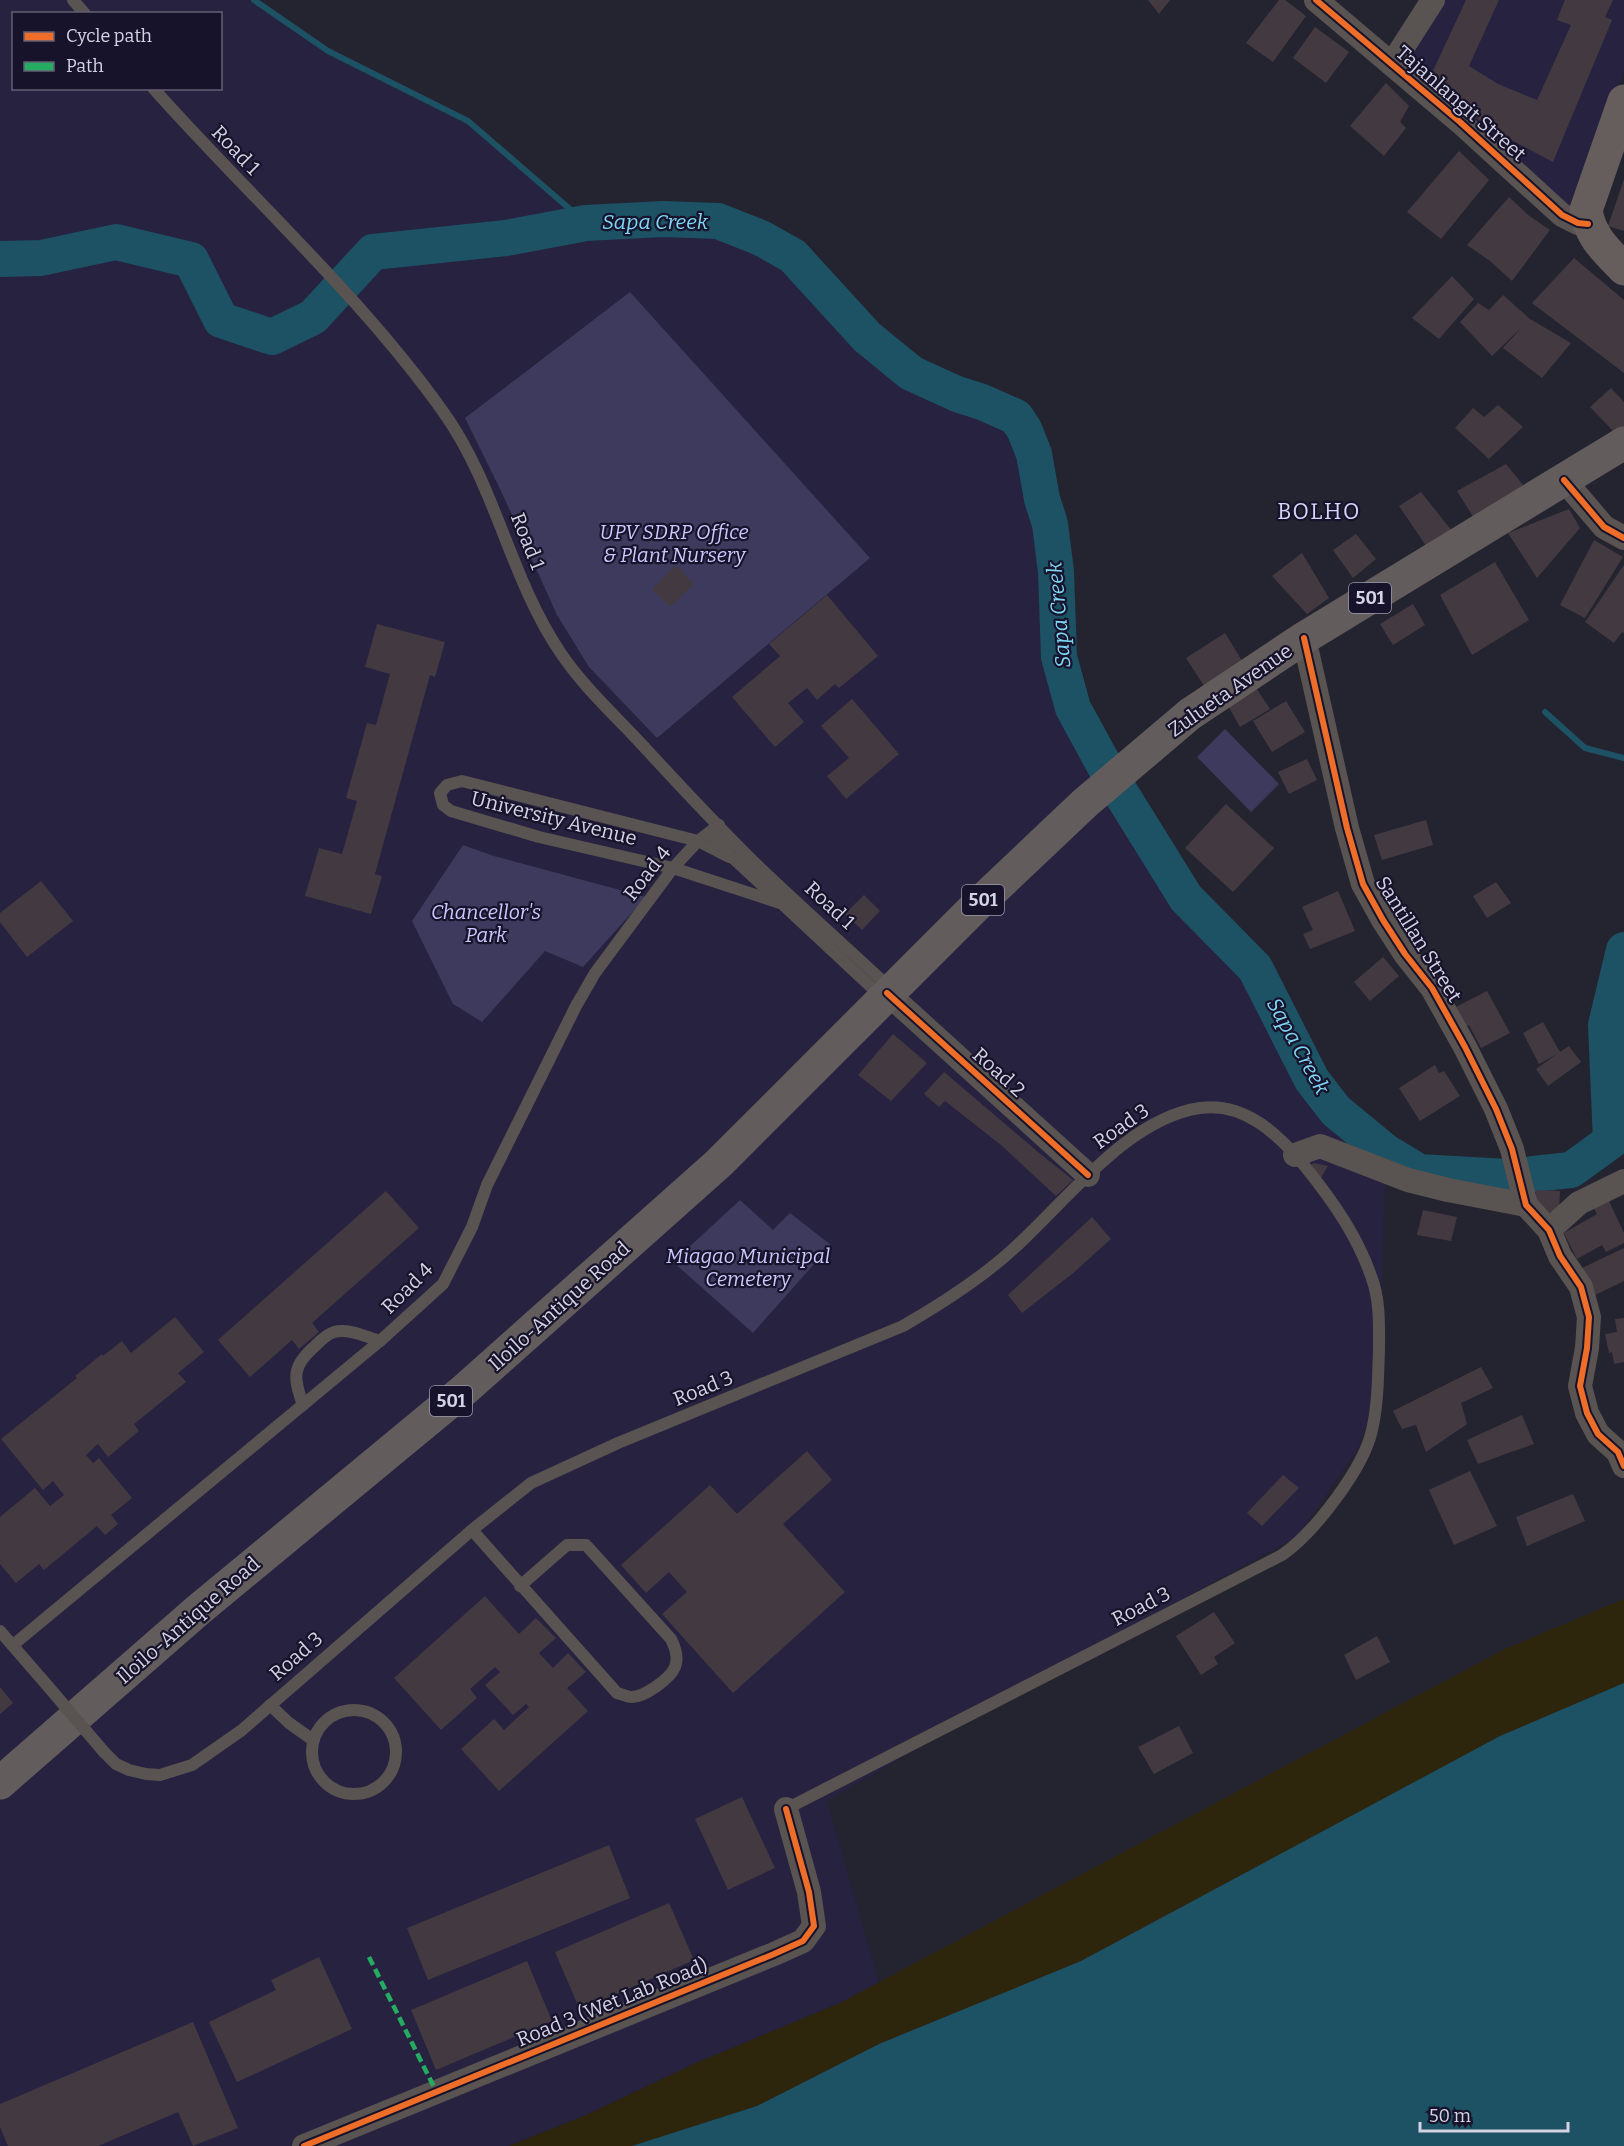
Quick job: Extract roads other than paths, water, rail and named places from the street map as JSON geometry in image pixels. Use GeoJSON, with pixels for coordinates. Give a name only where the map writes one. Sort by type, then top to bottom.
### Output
{"type":"FeatureCollection","features":[{"type":"Feature","properties":{"kind":"main road","name":"Zulueta Avenue"},"geometry":{"type":"LineString","coordinates":[[887,994],[1085,803],[1190,714],[1304,638],[1624,443]]}},
{"type":"Feature","properties":{"kind":"main road","name":"Iloilo-Antique Road"},"geometry":{"type":"LineString","coordinates":[[0,1783],[197,1611],[481,1376],[719,1163],[887,994]]}},
{"type":"Feature","properties":{"kind":"street","name":"Tajanlangit Street"},"geometry":{"type":"LineString","coordinates":[[1316,0],[1460,122],[1562,216],[1578,223],[1587,217]]}},
{"type":"Feature","properties":{"kind":"street"},"geometry":{"type":"LineString","coordinates":[[1392,64],[1433,0]]}},
{"type":"Feature","properties":{"kind":"street"},"geometry":{"type":"LineString","coordinates":[[1624,101],[1587,217],[1601,245],[1624,269]]}},
{"type":"Feature","properties":{"kind":"street"},"geometry":{"type":"LineString","coordinates":[[1564,480],[1604,527],[1624,538]]}},
{"type":"Feature","properties":{"kind":"street","name":"Santillan Street"},"geometry":{"type":"LineString","coordinates":[[1304,638],[1347,828],[1363,884],[1399,945],[1432,988],[1465,1047],[1496,1109],[1512,1149],[1526,1205],[1549,1230],[1560,1256],[1581,1287],[1588,1317],[1587,1348],[1580,1386],[1587,1413],[1598,1434],[1618,1452],[1624,1466]]}},
{"type":"Feature","properties":{"kind":"street","name":"Road 2"},"geometry":{"type":"LineString","coordinates":[[887,994],[1088,1175]]}},
{"type":"Feature","properties":{"kind":"street"},"geometry":{"type":"LineString","coordinates":[[1294,1155],[1320,1146],[1408,1180],[1526,1205]]}},
{"type":"Feature","properties":{"kind":"street"},"geometry":{"type":"LineString","coordinates":[[1549,1230],[1579,1203],[1624,1181]]}},
{"type":"Feature","properties":{"kind":"street","name":"Road 3 (Wet Lab Road)"},"geometry":{"type":"LineString","coordinates":[[304,2146],[803,1941],[814,1926],[809,1892],[786,1809]]}},
{"type":"Feature","properties":{"kind":"lane"},"geometry":{"type":"LineString","coordinates":[[73,0],[83,12]]}},
{"type":"Feature","properties":{"kind":"lane","name":"Road 1"},"geometry":{"type":"LineString","coordinates":[[155,90],[208,151],[350,298],[445,414],[472,458],[540,618],[560,652],[582,681],[682,789],[714,828],[732,857],[780,903],[887,994]]}},
{"type":"Feature","properties":{"kind":"lane","name":"University Avenue"},"geometry":{"type":"LineString","coordinates":[[756,864],[732,857],[698,842],[462,781],[447,785],[440,793],[443,806],[451,811],[539,837],[673,868],[780,903]]}},
{"type":"Feature","properties":{"kind":"lane","name":"Road 1"},"geometry":{"type":"LineString","coordinates":[[714,828],[756,864],[887,994]]}},
{"type":"Feature","properties":{"kind":"lane","name":"Road 4"},"geometry":{"type":"LineString","coordinates":[[13,1645],[380,1341],[443,1284],[472,1227],[487,1185],[576,1006],[595,974],[673,868],[714,828]]}},
{"type":"Feature","properties":{"kind":"lane","name":"Road 3"},"geometry":{"type":"LineString","coordinates":[[0,1631],[116,1764],[129,1770],[160,1775],[192,1765],[226,1742],[471,1530],[531,1483],[629,1439],[903,1326],[929,1311],[1012,1250],[1088,1175],[1143,1131],[1163,1120],[1200,1108],[1220,1107],[1240,1112],[1260,1123],[1318,1180],[1350,1230],[1366,1262],[1377,1299],[1378,1366],[1372,1431],[1359,1461],[1330,1507],[1306,1535],[1282,1555],[786,1809]]}},
{"type":"Feature","properties":{"kind":"lane"},"geometry":{"type":"LineString","coordinates":[[303,1405],[298,1390],[297,1367],[306,1354],[324,1338],[333,1332],[348,1331],[380,1341]]}},
{"type":"Feature","properties":{"kind":"lane"},"geometry":{"type":"LineString","coordinates":[[471,1530],[520,1586],[617,1693],[631,1697],[644,1695],[675,1668],[677,1650],[671,1639],[586,1545],[567,1545],[520,1586]]}},
{"type":"Feature","properties":{"kind":"lane"},"geometry":{"type":"LineString","coordinates":[[270,1705],[289,1723],[314,1740]]}},
{"type":"Feature","properties":{"kind":"lane"},"geometry":{"type":"LineString","coordinates":[[357,1710],[371,1714],[383,1722],[392,1733],[396,1746],[395,1760],[387,1778],[372,1790],[358,1794],[345,1793],[332,1788],[322,1780],[315,1768],[312,1755],[314,1740],[320,1727],[330,1717],[357,1710]]}},
{"type":"Feature","properties":{"kind":"water"},"geometry":{"type":"Polygon","coordinates":[[[1624,1683],[1624,2146],[632,2146],[757,2106],[879,2044],[1081,1961],[1500,1736],[1624,1683]]]}},
{"type":"Feature","properties":{"kind":"waterway","name":"Sapa Creek"},"geometry":{"type":"LineString","coordinates":[[254,0],[328,51],[468,121],[586,223]]}},
{"type":"Feature","properties":{"kind":"waterway","name":"Sapa Creek"},"geometry":{"type":"LineString","coordinates":[[0,259],[41,258],[116,242],[191,260],[221,320],[272,337],[313,317],[373,252],[506,238],[586,223],[663,219],[718,221],[761,238],[793,256],[867,337],[911,373],[1016,417],[1024,429],[1034,454],[1042,499],[1050,524],[1056,572],[1059,657],[1073,708],[1109,774],[1186,898],[1255,968],[1312,1080],[1336,1111],[1386,1152],[1419,1172],[1507,1177]]}},
{"type":"Feature","properties":{"kind":"waterway"},"geometry":{"type":"LineString","coordinates":[[1545,712],[1585,748],[1624,758]]}},
{"type":"Feature","properties":{"kind":"waterway","name":"Sapa Creek"},"geometry":{"type":"LineString","coordinates":[[1533,1174],[1571,1170],[1611,1141],[1606,1025],[1624,950]]}},
{"type":"Feature","properties":{"kind":"district","name":"BOLHO"},"geometry":{"type":"Point","coordinates":[1319,511]}},
{"type":"Feature","properties":{"kind":"park label","name":"UPV SDRP Office & Plant Nursery"},"geometry":{"type":"Point","coordinates":[674,544]}},
{"type":"Feature","properties":{"kind":"park label","name":"Chancellor's Park"},"geometry":{"type":"Point","coordinates":[486,924]}},
{"type":"Feature","properties":{"kind":"park label","name":"Miagao Municipal Cemetery"},"geometry":{"type":"Point","coordinates":[748,1268]}}]}
